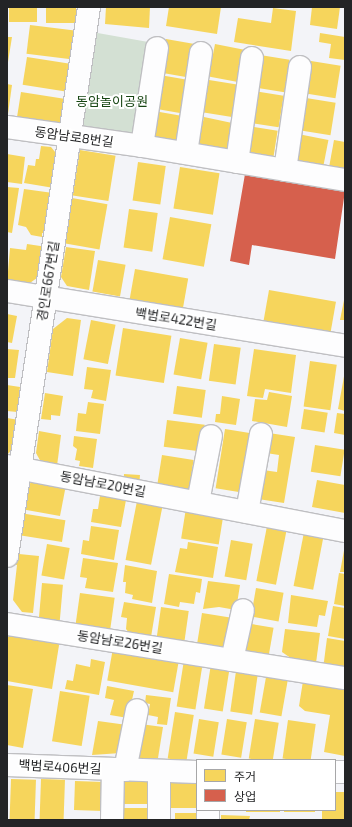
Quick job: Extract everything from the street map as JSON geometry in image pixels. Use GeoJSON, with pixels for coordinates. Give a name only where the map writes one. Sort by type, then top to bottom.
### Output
{"type":"FeatureCollection","features":[{"type":"Feature","properties":{"kind":"lane","name":"경인로667번길"},"geometry":{"type":"LineString","coordinates":[[7,556],[13,467],[45,297],[89,7]]}},
{"type":"Feature","properties":{"kind":"lane"},"geometry":{"type":"LineString","coordinates":[[142,146],[156,48]]}},
{"type":"Feature","properties":{"kind":"lane"},"geometry":{"type":"LineString","coordinates":[[186,153],[201,53]]}},
{"type":"Feature","properties":{"kind":"lane"},"geometry":{"type":"LineString","coordinates":[[237,162],[252,58]]}},
{"type":"Feature","properties":{"kind":"lane"},"geometry":{"type":"LineString","coordinates":[[285,170],[300,67]]}},
{"type":"Feature","properties":{"kind":"lane","name":"동암남로8번길"},"geometry":{"type":"LineString","coordinates":[[7,127],[142,146],[345,180]]}},
{"type":"Feature","properties":{"kind":"lane","name":"백범로422번길"},"geometry":{"type":"LineString","coordinates":[[7,291],[345,346]]}},
{"type":"Feature","properties":{"kind":"lane"},"geometry":{"type":"LineString","coordinates":[[247,512],[261,434]]}},
{"type":"Feature","properties":{"kind":"lane"},"geometry":{"type":"LineString","coordinates":[[198,502],[211,436]]}},
{"type":"Feature","properties":{"kind":"lane","name":"동암남로20번길"},"geometry":{"type":"LineString","coordinates":[[13,467],[345,530]]}},
{"type":"Feature","properties":{"kind":"lane"},"geometry":{"type":"LineString","coordinates":[[232,660],[243,610]]}},
{"type":"Feature","properties":{"kind":"lane","name":"동암남로26번길"},"geometry":{"type":"LineString","coordinates":[[7,624],[345,678]]}},
{"type":"Feature","properties":{"kind":"lane","name":"백범로406번길"},"geometry":{"type":"LineString","coordinates":[[112,820],[119,770],[137,710]]}},
{"type":"Feature","properties":{"kind":"lane","name":"백범로406번길"},"geometry":{"type":"LineString","coordinates":[[7,765],[196,772]]}},
{"type":"Feature","properties":{"kind":"lane"},"geometry":{"type":"LineString","coordinates":[[159,771],[159,820]]}},
{"type":"Feature","properties":{"kind":"green space","name":"동암놀이공원"},"geometry":{"type":"Polygon","coordinates":[[[92,32],[151,42],[134,140],[75,129],[92,32]]]}},
{"type":"Feature","properties":{"kind":"building: 주거"},"geometry":{"type":"Polygon","coordinates":[[[9,7],[37,7],[37,22],[9,22],[9,7]]]}},
{"type":"Feature","properties":{"kind":"building: 주거"},"geometry":{"type":"Polygon","coordinates":[[[46,7],[76,7],[76,23],[46,23],[46,7]]]}},
{"type":"Feature","properties":{"kind":"building: 주거"},"geometry":{"type":"Polygon","coordinates":[[[106,7],[150,7],[149,28],[105,24],[106,7]]]}},
{"type":"Feature","properties":{"kind":"building: 주거"},"geometry":{"type":"Polygon","coordinates":[[[169,7],[221,7],[217,34],[166,26],[169,7]]]}},
{"type":"Feature","properties":{"kind":"building: 주거"},"geometry":{"type":"Polygon","coordinates":[[[312,7],[340,7],[337,29],[310,25],[312,7]]]}},
{"type":"Feature","properties":{"kind":"building: 주거"},"geometry":{"type":"Polygon","coordinates":[[[273,8],[296,11],[291,51],[234,42],[238,18],[271,23],[273,8]]]}},
{"type":"Feature","properties":{"kind":"building: 주거"},"geometry":{"type":"Polygon","coordinates":[[[30,25],[79,31],[75,60],[26,54],[30,25]]]}},
{"type":"Feature","properties":{"kind":"building: 주거"},"geometry":{"type":"Polygon","coordinates":[[[320,33],[345,37],[345,60],[329,58],[331,44],[319,42],[320,33]]]}},
{"type":"Feature","properties":{"kind":"building: 주거"},"geometry":{"type":"Polygon","coordinates":[[[7,37],[12,37],[8,62],[7,62],[7,37]]]}},
{"type":"Feature","properties":{"kind":"building: 주거"},"geometry":{"type":"Polygon","coordinates":[[[166,39],[195,44],[189,78],[160,72],[166,39]]]}},
{"type":"Feature","properties":{"kind":"building: 주거"},"geometry":{"type":"Polygon","coordinates":[[[215,44],[245,50],[239,82],[209,76],[215,44]]]}},
{"type":"Feature","properties":{"kind":"building: 주거"},"geometry":{"type":"Polygon","coordinates":[[[260,55],[290,60],[284,92],[255,88],[260,55]]]}},
{"type":"Feature","properties":{"kind":"building: 주거"},"geometry":{"type":"Polygon","coordinates":[[[27,57],[76,65],[72,92],[23,85],[27,57]]]}},
{"type":"Feature","properties":{"kind":"building: 주거"},"geometry":{"type":"Polygon","coordinates":[[[311,61],[341,66],[335,98],[306,94],[311,61]]]}},
{"type":"Feature","properties":{"kind":"building: 주거"},"geometry":{"type":"Polygon","coordinates":[[[160,75],[189,80],[183,114],[154,108],[160,75]]]}},
{"type":"Feature","properties":{"kind":"building: 주거"},"geometry":{"type":"Polygon","coordinates":[[[209,80],[239,85],[233,117],[204,113],[209,80]]]}},
{"type":"Feature","properties":{"kind":"building: 주거"},"geometry":{"type":"Polygon","coordinates":[[[7,84],[12,85],[8,114],[7,114],[7,84]]]}},
{"type":"Feature","properties":{"kind":"building: 주거"},"geometry":{"type":"Polygon","coordinates":[[[254,91],[284,96],[279,127],[249,123],[254,91]]]}},
{"type":"Feature","properties":{"kind":"building: 주거"},"geometry":{"type":"Polygon","coordinates":[[[21,92],[70,100],[66,128],[16,121],[21,92]]]}},
{"type":"Feature","properties":{"kind":"building: 주거"},"geometry":{"type":"Polygon","coordinates":[[[306,98],[336,103],[330,135],[301,131],[306,98]]]}},
{"type":"Feature","properties":{"kind":"building: 주거"},"geometry":{"type":"Polygon","coordinates":[[[154,111],[183,116],[177,150],[148,144],[154,111]]]}},
{"type":"Feature","properties":{"kind":"building: 주거"},"geometry":{"type":"Polygon","coordinates":[[[204,117],[233,123],[226,156],[197,150],[204,117]]]}},
{"type":"Feature","properties":{"kind":"building: 주거"},"geometry":{"type":"Polygon","coordinates":[[[248,126],[278,131],[272,163],[243,159],[248,126]]]}},
{"type":"Feature","properties":{"kind":"building: 주거"},"geometry":{"type":"Polygon","coordinates":[[[298,134],[328,140],[322,172],[292,166],[298,134]]]}},
{"type":"Feature","properties":{"kind":"building: 주거"},"geometry":{"type":"Polygon","coordinates":[[[334,140],[345,142],[345,175],[328,173],[334,140]]]}},
{"type":"Feature","properties":{"kind":"building: 주거"},"geometry":{"type":"Polygon","coordinates":[[[41,146],[51,147],[60,158],[54,188],[24,183],[28,165],[35,166],[36,159],[39,159],[41,146]]]}},
{"type":"Feature","properties":{"kind":"building: 주거"},"geometry":{"type":"Polygon","coordinates":[[[80,150],[116,156],[108,201],[73,195],[80,150]]]}},
{"type":"Feature","properties":{"kind":"building: 주거"},"geometry":{"type":"Polygon","coordinates":[[[7,154],[25,157],[22,184],[7,182],[7,154]]]}},
{"type":"Feature","properties":{"kind":"building: 주거"},"geometry":{"type":"Polygon","coordinates":[[[138,162],[166,166],[160,205],[133,201],[138,162]]]}},
{"type":"Feature","properties":{"kind":"building: 주거"},"geometry":{"type":"Polygon","coordinates":[[[180,167],[220,173],[213,215],[173,208],[180,167]]]}},
{"type":"Feature","properties":{"kind":"building: 주거"},"geometry":{"type":"Polygon","coordinates":[[[7,187],[19,188],[12,233],[7,232],[7,187]]]}},
{"type":"Feature","properties":{"kind":"building: 주거"},"geometry":{"type":"Polygon","coordinates":[[[24,189],[53,193],[47,234],[42,233],[42,237],[31,235],[26,227],[18,225],[24,189]]]}},
{"type":"Feature","properties":{"kind":"building: 주거"},"geometry":{"type":"Polygon","coordinates":[[[72,198],[107,204],[99,250],[64,243],[72,198]]]}},
{"type":"Feature","properties":{"kind":"building: 주거"},"geometry":{"type":"Polygon","coordinates":[[[129,209],[158,213],[152,252],[124,248],[129,209]]]}},
{"type":"Feature","properties":{"kind":"building: 주거"},"geometry":{"type":"Polygon","coordinates":[[[170,217],[211,224],[204,267],[163,259],[170,217]]]}},
{"type":"Feature","properties":{"kind":"building: 주거"},"geometry":{"type":"Polygon","coordinates":[[[27,244],[47,247],[44,273],[27,285],[7,283],[10,248],[26,250],[27,244]]]}},
{"type":"Feature","properties":{"kind":"building: 주거"},"geometry":{"type":"Polygon","coordinates":[[[66,247],[95,251],[89,290],[67,286],[61,277],[66,247]]]}},
{"type":"Feature","properties":{"kind":"building: 주거"},"geometry":{"type":"Polygon","coordinates":[[[98,260],[126,265],[120,296],[92,292],[98,260]]]}},
{"type":"Feature","properties":{"kind":"building: 주거"},"geometry":{"type":"Polygon","coordinates":[[[135,269],[188,278],[183,309],[130,300],[135,269]]]}},
{"type":"Feature","properties":{"kind":"building: 주거"},"geometry":{"type":"Polygon","coordinates":[[[269,290],[336,302],[330,337],[263,325],[269,290]]]}},
{"type":"Feature","properties":{"kind":"building: 주거"},"geometry":{"type":"Polygon","coordinates":[[[345,295],[345,320],[340,320],[345,295]]]}},
{"type":"Feature","properties":{"kind":"building: 주거"},"geometry":{"type":"Polygon","coordinates":[[[7,314],[17,316],[12,343],[7,342],[7,314]]]}},
{"type":"Feature","properties":{"kind":"building: 주거"},"geometry":{"type":"Polygon","coordinates":[[[67,318],[81,320],[73,376],[47,372],[53,329],[67,318]]]}},
{"type":"Feature","properties":{"kind":"building: 주거"},"geometry":{"type":"Polygon","coordinates":[[[91,320],[116,325],[108,364],[83,359],[91,320]]]}},
{"type":"Feature","properties":{"kind":"building: 주거"},"geometry":{"type":"Polygon","coordinates":[[[123,328],[171,336],[164,383],[115,375],[123,328]]]}},
{"type":"Feature","properties":{"kind":"building: 주거"},"geometry":{"type":"Polygon","coordinates":[[[180,338],[208,343],[201,379],[174,374],[180,338]]]}},
{"type":"Feature","properties":{"kind":"building: 주거"},"geometry":{"type":"Polygon","coordinates":[[[214,344],[241,348],[236,384],[209,381],[214,344]]]}},
{"type":"Feature","properties":{"kind":"building: 주거"},"geometry":{"type":"Polygon","coordinates":[[[7,349],[19,350],[15,378],[7,378],[7,349]]]}},
{"type":"Feature","properties":{"kind":"building: 주거"},"geometry":{"type":"Polygon","coordinates":[[[254,349],[296,355],[291,393],[265,389],[263,398],[247,396],[254,349]]]}},
{"type":"Feature","properties":{"kind":"building: 주거"},"geometry":{"type":"Polygon","coordinates":[[[310,361],[337,365],[330,410],[304,407],[310,361]]]}},
{"type":"Feature","properties":{"kind":"building: 주거"},"geometry":{"type":"Polygon","coordinates":[[[87,367],[111,370],[106,401],[91,398],[93,390],[84,389],[87,367]]]}},
{"type":"Feature","properties":{"kind":"building: 주거"},"geometry":{"type":"Polygon","coordinates":[[[345,371],[345,411],[338,409],[345,371]]]}},
{"type":"Feature","properties":{"kind":"building: 주거"},"geometry":{"type":"Polygon","coordinates":[[[7,385],[20,387],[17,412],[7,411],[7,385]]]}},
{"type":"Feature","properties":{"kind":"building: 주거"},"geometry":{"type":"Polygon","coordinates":[[[177,386],[206,390],[202,418],[173,414],[177,386]]]}},
{"type":"Feature","properties":{"kind":"building: 주거"},"geometry":{"type":"Polygon","coordinates":[[[269,392],[292,396],[287,427],[252,421],[255,399],[267,400],[269,392]]]}},
{"type":"Feature","properties":{"kind":"building: 주거"},"geometry":{"type":"Polygon","coordinates":[[[45,393],[63,396],[60,416],[51,415],[51,420],[41,419],[45,393]]]}},
{"type":"Feature","properties":{"kind":"building: 주거"},"geometry":{"type":"Polygon","coordinates":[[[222,396],[240,399],[236,425],[215,422],[216,414],[220,414],[222,396]]]}},
{"type":"Feature","properties":{"kind":"building: 주거"},"geometry":{"type":"Polygon","coordinates":[[[88,402],[104,404],[100,434],[76,431],[78,413],[86,414],[88,402]]]}},
{"type":"Feature","properties":{"kind":"building: 주거"},"geometry":{"type":"Polygon","coordinates":[[[304,409],[328,413],[325,433],[301,429],[304,409]]]}},
{"type":"Feature","properties":{"kind":"building: 주거"},"geometry":{"type":"Polygon","coordinates":[[[337,413],[345,414],[345,435],[334,433],[337,413]]]}},
{"type":"Feature","properties":{"kind":"building: 주거"},"geometry":{"type":"Polygon","coordinates":[[[7,418],[19,420],[15,446],[7,455],[7,418]]]}},
{"type":"Feature","properties":{"kind":"building: 주거"},"geometry":{"type":"Polygon","coordinates":[[[167,420],[205,425],[201,451],[164,447],[167,420]]]}},
{"type":"Feature","properties":{"kind":"building: 주거"},"geometry":{"type":"Polygon","coordinates":[[[225,429],[250,433],[240,492],[216,488],[225,429]]]}},
{"type":"Feature","properties":{"kind":"building: 주거"},"geometry":{"type":"Polygon","coordinates":[[[39,431],[61,435],[57,466],[42,464],[36,453],[39,431]]]}},
{"type":"Feature","properties":{"kind":"building: 주거"},"geometry":{"type":"Polygon","coordinates":[[[269,433],[295,437],[284,503],[258,499],[263,470],[277,472],[279,455],[266,453],[269,433]]]}},
{"type":"Feature","properties":{"kind":"building: 주거"},"geometry":{"type":"Polygon","coordinates":[[[74,436],[97,439],[93,468],[79,466],[80,461],[75,460],[77,449],[73,446],[74,436]]]}},
{"type":"Feature","properties":{"kind":"building: 주거"},"geometry":{"type":"Polygon","coordinates":[[[315,445],[345,450],[340,476],[311,472],[315,445]]]}},
{"type":"Feature","properties":{"kind":"building: 주거"},"geometry":{"type":"Polygon","coordinates":[[[162,455],[194,460],[188,493],[157,488],[162,455]]]}},
{"type":"Feature","properties":{"kind":"building: 주거"},"geometry":{"type":"Polygon","coordinates":[[[124,474],[140,475],[139,482],[124,481],[124,474]]]}},
{"type":"Feature","properties":{"kind":"building: 주거"},"geometry":{"type":"Polygon","coordinates":[[[35,480],[66,485],[60,516],[21,509],[25,487],[35,480]]]}},
{"type":"Feature","properties":{"kind":"building: 주거"},"geometry":{"type":"Polygon","coordinates":[[[317,480],[345,485],[345,513],[312,507],[317,480]]]}},
{"type":"Feature","properties":{"kind":"building: 주거"},"geometry":{"type":"Polygon","coordinates":[[[100,496],[126,500],[121,527],[91,522],[93,509],[98,509],[100,496]]]}},
{"type":"Feature","properties":{"kind":"building: 주거"},"geometry":{"type":"Polygon","coordinates":[[[137,501],[163,506],[151,565],[126,560],[137,501]]]}},
{"type":"Feature","properties":{"kind":"building: 주거"},"geometry":{"type":"Polygon","coordinates":[[[186,508],[224,514],[219,545],[181,539],[186,508]]]}},
{"type":"Feature","properties":{"kind":"building: 주거"},"geometry":{"type":"Polygon","coordinates":[[[20,513],[65,520],[62,542],[17,535],[20,513]]]}},
{"type":"Feature","properties":{"kind":"building: 주거"},"geometry":{"type":"Polygon","coordinates":[[[268,521],[288,525],[276,585],[256,581],[268,521]]]}},
{"type":"Feature","properties":{"kind":"building: 주거"},"geometry":{"type":"Polygon","coordinates":[[[91,526],[119,530],[114,560],[81,554],[83,540],[89,541],[91,526]]]}},
{"type":"Feature","properties":{"kind":"building: 주거"},"geometry":{"type":"Polygon","coordinates":[[[305,527],[325,531],[313,590],[294,586],[305,527]]]}},
{"type":"Feature","properties":{"kind":"building: 주거"},"geometry":{"type":"Polygon","coordinates":[[[231,540],[253,544],[246,580],[225,576],[231,540]]]}},
{"type":"Feature","properties":{"kind":"building: 주거"},"geometry":{"type":"Polygon","coordinates":[[[188,542],[218,547],[213,578],[175,572],[180,548],[187,549],[188,542]]]}},
{"type":"Feature","properties":{"kind":"building: 주거"},"geometry":{"type":"Polygon","coordinates":[[[47,544],[70,548],[64,580],[41,576],[47,544]]]}},
{"type":"Feature","properties":{"kind":"building: 주거"},"geometry":{"type":"Polygon","coordinates":[[[345,545],[345,572],[340,572],[345,545]]]}},
{"type":"Feature","properties":{"kind":"building: 주거"},"geometry":{"type":"Polygon","coordinates":[[[19,554],[39,556],[33,613],[22,612],[13,600],[17,565],[10,564],[12,557],[19,554]]]}},
{"type":"Feature","properties":{"kind":"building: 주거"},"geometry":{"type":"Polygon","coordinates":[[[83,558],[118,563],[113,592],[85,588],[87,578],[80,577],[83,558]]]}},
{"type":"Feature","properties":{"kind":"building: 주거"},"geometry":{"type":"Polygon","coordinates":[[[125,565],[157,571],[152,603],[132,599],[133,595],[125,593],[126,582],[123,582],[125,565]]]}},
{"type":"Feature","properties":{"kind":"building: 주거"},"geometry":{"type":"Polygon","coordinates":[[[339,573],[345,574],[345,606],[334,604],[339,573]]]}},
{"type":"Feature","properties":{"kind":"building: 주거"},"geometry":{"type":"Polygon","coordinates":[[[169,574],[202,579],[200,593],[196,592],[194,604],[180,602],[179,607],[164,604],[169,574]]]}},
{"type":"Feature","properties":{"kind":"building: 주거"},"geometry":{"type":"Polygon","coordinates":[[[208,581],[240,585],[236,610],[219,607],[203,609],[208,581]]]}},
{"type":"Feature","properties":{"kind":"building: 주거"},"geometry":{"type":"Polygon","coordinates":[[[42,583],[63,585],[60,621],[39,619],[42,583]]]}},
{"type":"Feature","properties":{"kind":"building: 주거"},"geometry":{"type":"Polygon","coordinates":[[[256,588],[284,593],[279,621],[251,617],[256,588]]]}},
{"type":"Feature","properties":{"kind":"building: 주거"},"geometry":{"type":"Polygon","coordinates":[[[80,593],[115,598],[110,629],[76,624],[80,593]]]}},
{"type":"Feature","properties":{"kind":"building: 주거"},"geometry":{"type":"Polygon","coordinates":[[[291,595],[328,601],[325,616],[319,615],[317,627],[288,623],[291,595]]]}},
{"type":"Feature","properties":{"kind":"building: 주거"},"geometry":{"type":"Polygon","coordinates":[[[124,602],[156,607],[151,637],[130,634],[126,629],[127,618],[121,617],[124,602]]]}},
{"type":"Feature","properties":{"kind":"building: 주거"},"geometry":{"type":"Polygon","coordinates":[[[333,606],[345,608],[345,639],[328,636],[333,606]]]}},
{"type":"Feature","properties":{"kind":"building: 주거"},"geometry":{"type":"Polygon","coordinates":[[[161,607],[189,611],[184,645],[156,641],[161,607]]]}},
{"type":"Feature","properties":{"kind":"building: 주거"},"geometry":{"type":"Polygon","coordinates":[[[202,613],[232,618],[226,651],[197,647],[202,613]]]}},
{"type":"Feature","properties":{"kind":"building: 주거"},"geometry":{"type":"Polygon","coordinates":[[[246,623],[274,628],[268,657],[241,653],[246,623]]]}},
{"type":"Feature","properties":{"kind":"building: 주거"},"geometry":{"type":"Polygon","coordinates":[[[285,629],[320,633],[316,663],[295,661],[282,652],[285,629]]]}},
{"type":"Feature","properties":{"kind":"building: 주거"},"geometry":{"type":"Polygon","coordinates":[[[18,631],[60,639],[52,689],[7,681],[8,637],[18,631]]]}},
{"type":"Feature","properties":{"kind":"building: 주거"},"geometry":{"type":"Polygon","coordinates":[[[327,638],[345,641],[345,672],[323,669],[327,638]]]}},
{"type":"Feature","properties":{"kind":"building: 주거"},"geometry":{"type":"Polygon","coordinates":[[[113,648],[179,660],[173,692],[107,680],[113,648]]]}},
{"type":"Feature","properties":{"kind":"building: 주거"},"geometry":{"type":"Polygon","coordinates":[[[91,659],[105,662],[99,695],[65,689],[67,680],[73,681],[76,664],[90,667],[91,659]]]}},
{"type":"Feature","properties":{"kind":"building: 주거"},"geometry":{"type":"Polygon","coordinates":[[[184,660],[203,663],[195,709],[177,706],[184,660]]]}},
{"type":"Feature","properties":{"kind":"building: 주거"},"geometry":{"type":"Polygon","coordinates":[[[211,664],[230,667],[223,711],[204,708],[211,664]]]}},
{"type":"Feature","properties":{"kind":"building: 주거"},"geometry":{"type":"Polygon","coordinates":[[[236,671],[258,674],[252,715],[230,712],[236,671]]]}},
{"type":"Feature","properties":{"kind":"building: 주거"},"geometry":{"type":"Polygon","coordinates":[[[266,677],[288,681],[281,716],[260,712],[266,677]]]}},
{"type":"Feature","properties":{"kind":"building: 주거"},"geometry":{"type":"Polygon","coordinates":[[[303,681],[345,687],[345,756],[324,752],[330,715],[305,711],[299,706],[303,681]]]}},
{"type":"Feature","properties":{"kind":"building: 주거"},"geometry":{"type":"Polygon","coordinates":[[[7,685],[33,689],[23,748],[7,745],[7,685]]]}},
{"type":"Feature","properties":{"kind":"building: 주거"},"geometry":{"type":"Polygon","coordinates":[[[107,686],[134,691],[128,718],[110,715],[114,700],[105,698],[107,686]]]}},
{"type":"Feature","properties":{"kind":"building: 주거"},"geometry":{"type":"Polygon","coordinates":[[[60,691],[90,696],[82,746],[52,741],[60,691]]]}},
{"type":"Feature","properties":{"kind":"building: 주거"},"geometry":{"type":"Polygon","coordinates":[[[146,695],[171,698],[167,725],[157,724],[158,717],[148,715],[150,704],[145,703],[146,695]]]}},
{"type":"Feature","properties":{"kind":"building: 주거"},"geometry":{"type":"Polygon","coordinates":[[[175,712],[194,715],[186,761],[168,758],[175,712]]]}},
{"type":"Feature","properties":{"kind":"building: 주거"},"geometry":{"type":"Polygon","coordinates":[[[199,719],[219,722],[213,757],[194,754],[199,719]]]}},
{"type":"Feature","properties":{"kind":"building: 주거"},"geometry":{"type":"Polygon","coordinates":[[[227,719],[247,722],[241,758],[221,755],[227,719]]]}},
{"type":"Feature","properties":{"kind":"building: 주거"},"geometry":{"type":"Polygon","coordinates":[[[255,719],[279,723],[273,759],[249,759],[255,719]]]}},
{"type":"Feature","properties":{"kind":"building: 주거"},"geometry":{"type":"Polygon","coordinates":[[[288,720],[316,724],[311,759],[283,759],[288,720]]]}},
{"type":"Feature","properties":{"kind":"building: 주거"},"geometry":{"type":"Polygon","coordinates":[[[98,721],[127,725],[121,753],[92,755],[98,721]]]}},
{"type":"Feature","properties":{"kind":"building: 주거"},"geometry":{"type":"Polygon","coordinates":[[[140,724],[163,727],[158,758],[133,759],[140,724]]]}},
{"type":"Feature","properties":{"kind":"building: 주거"},"geometry":{"type":"Polygon","coordinates":[[[127,774],[153,776],[152,804],[120,804],[121,782],[127,774]]]}},
{"type":"Feature","properties":{"kind":"building: 주거"},"geometry":{"type":"Polygon","coordinates":[[[11,779],[36,780],[35,820],[10,820],[11,779]]]}},
{"type":"Feature","properties":{"kind":"building: 주거"},"geometry":{"type":"Polygon","coordinates":[[[41,779],[65,780],[64,820],[40,820],[41,779]]]}},
{"type":"Feature","properties":{"kind":"building: 주거"},"geometry":{"type":"Polygon","coordinates":[[[170,780],[196,780],[196,808],[170,808],[170,780]]]}},
{"type":"Feature","properties":{"kind":"building: 주거"},"geometry":{"type":"Polygon","coordinates":[[[75,781],[104,782],[103,811],[74,810],[75,781]]]}},
{"type":"Feature","properties":{"kind":"building: 주거"},"geometry":{"type":"Polygon","coordinates":[[[336,792],[345,792],[345,820],[322,820],[322,811],[336,811],[336,792]]]}},
{"type":"Feature","properties":{"kind":"building: 주거"},"geometry":{"type":"Polygon","coordinates":[[[118,808],[153,808],[153,820],[118,820],[118,808]]]}},
{"type":"Feature","properties":{"kind":"building: 주거"},"geometry":{"type":"Polygon","coordinates":[[[246,811],[280,811],[280,812],[246,811]]]}},
{"type":"Feature","properties":{"kind":"building: 주거"},"geometry":{"type":"Polygon","coordinates":[[[284,811],[315,811],[315,812],[284,811]]]}},
{"type":"Feature","properties":{"kind":"building: 주거"},"geometry":{"type":"Polygon","coordinates":[[[175,813],[196,813],[196,820],[175,820],[175,813]]]}},
{"type":"Feature","properties":{"kind":"building: 주거"},"geometry":{"type":"Polygon","coordinates":[[[221,815],[250,816],[249,820],[221,820],[221,815]]]}},
{"type":"Feature","properties":{"kind":"building: 상업"},"geometry":{"type":"Polygon","coordinates":[[[245,174],[345,191],[335,259],[252,245],[249,265],[230,261],[245,174]]]}}]}
